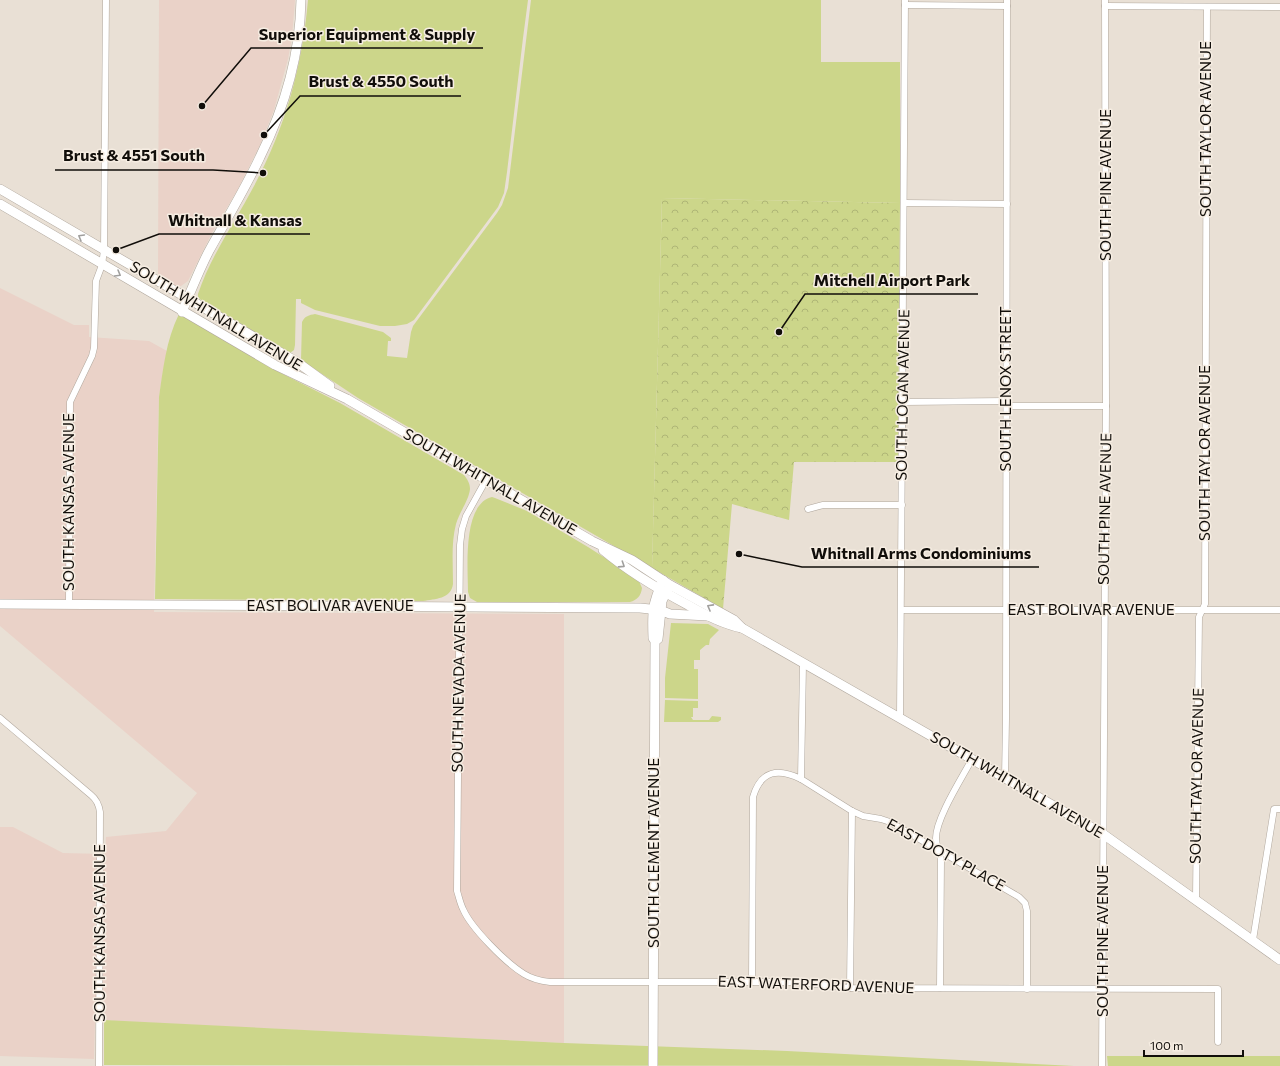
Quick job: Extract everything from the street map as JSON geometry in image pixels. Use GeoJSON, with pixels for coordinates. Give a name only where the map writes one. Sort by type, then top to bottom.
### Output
{"type":"FeatureCollection","features":[{"type":"Feature","properties":{"kind":"street","name":"SOUTH KANSAS AVENUE"},"geometry":{"type":"LineString","coordinates":[[69,604],[70,402],[92,356],[94,348],[96,281],[102,265],[104,250],[106,0]]}},
{"type":"Feature","properties":{"kind":"street"},"geometry":{"type":"LineString","coordinates":[[182,312],[209,252],[261,157],[278,115],[295,55],[299,33],[301,0]]}},
{"type":"Feature","properties":{"kind":"street"},"geometry":{"type":"LineString","coordinates":[[905,3],[1007,3]]}},
{"type":"Feature","properties":{"kind":"street","name":"SOUTH LOGAN AVENUE"},"geometry":{"type":"LineString","coordinates":[[900,718],[902,610],[905,3]]}},
{"type":"Feature","properties":{"kind":"street","name":"SOUTH LENOX STREET"},"geometry":{"type":"LineString","coordinates":[[1004,778],[1006,720],[1007,3]]}},
{"type":"Feature","properties":{"kind":"street"},"geometry":{"type":"LineString","coordinates":[[1105,3],[1207,7],[1280,7]]}},
{"type":"Feature","properties":{"kind":"street","name":"SOUTH PINE AVENUE"},"geometry":{"type":"LineString","coordinates":[[1102,1066],[1106,406],[1105,3]]}},
{"type":"Feature","properties":{"kind":"street","name":"SOUTH TAYLOR AVENUE"},"geometry":{"type":"LineString","coordinates":[[1196,899],[1199,617],[1205,604],[1207,7]]}},
{"type":"Feature","properties":{"kind":"street","name":"SOUTH WHITNALL AVENUE"},"geometry":{"type":"LineString","coordinates":[[0,189],[297,362],[347,399]]}},
{"type":"Feature","properties":{"kind":"street"},"geometry":{"type":"LineString","coordinates":[[904,203],[1007,204]]}},
{"type":"Feature","properties":{"kind":"street","name":"SOUTH WHITNALL AVENUE"},"geometry":{"type":"LineString","coordinates":[[0,204],[182,312],[275,365],[347,399],[592,541],[632,560],[664,587],[708,616],[729,626],[742,628]]}},
{"type":"Feature","properties":{"kind":"street"},"geometry":{"type":"LineString","coordinates":[[24,219],[31,207]]}},
{"type":"Feature","properties":{"kind":"street"},"geometry":{"type":"LineString","coordinates":[[903,402],[1106,406]]}},
{"type":"Feature","properties":{"kind":"street","name":"SOUTH NEVADA AVENUE"},"geometry":{"type":"LineString","coordinates":[[457,891],[460,545],[462,529],[466,516],[486,480]]}},
{"type":"Feature","properties":{"kind":"street"},"geometry":{"type":"LineString","coordinates":[[808,510],[823,505],[902,505]]}},
{"type":"Feature","properties":{"kind":"street","name":"SOUTH WHITNALL AVENUE"},"geometry":{"type":"LineString","coordinates":[[664,587],[734,620],[742,628],[803,664],[1103,834],[1280,960]]}},
{"type":"Feature","properties":{"kind":"street","name":"SOUTH CLEMENT AVENUE"},"geometry":{"type":"LineString","coordinates":[[652,1066],[654,983],[655,641],[658,639],[656,610],[662,601],[664,587]]}},
{"type":"Feature","properties":{"kind":"street","name":"EAST BOLIVAR AVENUE"},"geometry":{"type":"LineString","coordinates":[[0,604],[634,608],[656,610],[670,614],[708,616]]}},
{"type":"Feature","properties":{"kind":"street","name":"EAST BOLIVAR AVENUE"},"geometry":{"type":"LineString","coordinates":[[902,610],[1280,610]]}},
{"type":"Feature","properties":{"kind":"street"},"geometry":{"type":"LineString","coordinates":[[801,779],[803,664]]}},
{"type":"Feature","properties":{"kind":"street","name":"SOUTH KANSAS AVENUE"},"geometry":{"type":"LineString","coordinates":[[0,718],[91,795],[97,802],[100,812],[99,1066]]}},
{"type":"Feature","properties":{"kind":"street"},"geometry":{"type":"LineString","coordinates":[[940,988],[941,859],[936,840],[936,832],[940,820],[972,759]]}},
{"type":"Feature","properties":{"kind":"street","name":"EAST DOTY PLACE"},"geometry":{"type":"LineString","coordinates":[[752,982],[753,797],[759,783],[775,772],[790,774],[801,779],[852,811],[863,816],[890,822],[1019,896],[1025,903],[1027,911],[1027,989]]}},
{"type":"Feature","properties":{"kind":"street"},"geometry":{"type":"LineString","coordinates":[[1253,940],[1277,809]]}},
{"type":"Feature","properties":{"kind":"street"},"geometry":{"type":"LineString","coordinates":[[850,988],[852,811]]}},
{"type":"Feature","properties":{"kind":"street","name":"EAST WATERFORD AVENUE"},"geometry":{"type":"LineString","coordinates":[[457,891],[463,910],[474,928],[507,961],[525,975],[536,980],[550,982],[654,983],[808,982],[850,988],[1102,990],[1218,989],[1218,1042]]}},
{"type":"Feature","properties":{"kind":"shaded area"},"geometry":{"type":"Polygon","coordinates":[[[159,0],[295,0],[292,37],[288,59],[274,110],[260,145],[238,189],[212,233],[188,281],[181,286],[175,287],[158,277],[159,0]]]}},
{"type":"Feature","properties":{"kind":"shaded area"},"geometry":{"type":"Polygon","coordinates":[[[0,288],[74,325],[89,325],[89,337],[149,341],[167,351],[159,397],[154,612],[564,614],[564,1043],[95,1020],[94,1059],[0,1056],[0,827],[13,827],[63,853],[105,854],[106,837],[166,831],[197,793],[0,626],[0,288]]]}},
{"type":"Feature","properties":{"kind":"green space"},"geometry":{"type":"Polygon","coordinates":[[[308,0],[528,0],[504,193],[498,207],[414,320],[407,324],[380,326],[315,310],[301,303],[301,299],[296,299],[295,345],[294,350],[290,353],[202,301],[198,297],[198,294],[216,252],[247,199],[265,164],[284,118],[291,96],[302,49],[308,0]]]}},
{"type":"Feature","properties":{"kind":"green space"},"geometry":{"type":"Polygon","coordinates":[[[531,0],[821,0],[821,62],[900,62],[900,203],[662,198],[652,568],[358,398],[301,360],[302,322],[307,316],[315,314],[383,332],[391,338],[391,341],[388,341],[387,356],[407,358],[413,326],[497,213],[502,205],[508,188],[531,0]]]}},
{"type":"Feature","properties":{"kind":"green space"},"geometry":{"type":"Polygon","coordinates":[[[662,198],[900,203],[898,462],[794,462],[789,520],[732,504],[723,609],[652,568],[662,198]]]}},
{"type":"Feature","properties":{"kind":"green space"},"geometry":{"type":"Polygon","coordinates":[[[179,314],[271,368],[340,403],[464,475],[469,483],[470,489],[468,498],[457,520],[454,531],[453,584],[449,593],[437,599],[423,601],[155,599],[159,397],[168,345],[179,314]]]}},
{"type":"Feature","properties":{"kind":"green space"},"geometry":{"type":"Polygon","coordinates":[[[492,497],[527,511],[638,579],[642,588],[640,595],[637,599],[630,602],[477,602],[470,598],[468,592],[468,554],[471,524],[482,502],[492,497]]]}},
{"type":"Feature","properties":{"kind":"green space"},"geometry":{"type":"Polygon","coordinates":[[[671,623],[708,624],[719,630],[710,639],[709,645],[706,645],[700,650],[700,660],[694,660],[694,669],[698,669],[698,699],[665,698],[665,678],[671,623]]]}},
{"type":"Feature","properties":{"kind":"green space"},"geometry":{"type":"Polygon","coordinates":[[[665,700],[698,701],[698,708],[693,708],[693,717],[691,717],[693,720],[709,720],[712,716],[721,717],[721,720],[718,722],[664,722],[665,700]]]}},
{"type":"Feature","properties":{"kind":"green space"},"geometry":{"type":"Polygon","coordinates":[[[104,1020],[564,1043],[787,1051],[1074,1066],[104,1065],[104,1020]]]}},
{"type":"Feature","properties":{"kind":"green space"},"geometry":{"type":"Polygon","coordinates":[[[1107,1056],[1280,1056],[1280,1066],[1108,1066],[1107,1056]]]}},
{"type":"Feature","properties":{"kind":"place","name":"Superior Equipment & Supply"},"geometry":{"type":"Point","coordinates":[202,106]}},
{"type":"Feature","properties":{"kind":"place","name":"Brust & 4550 South"},"geometry":{"type":"Point","coordinates":[264,135]}},
{"type":"Feature","properties":{"kind":"place","name":"Brust & 4551 South"},"geometry":{"type":"Point","coordinates":[263,173]}},
{"type":"Feature","properties":{"kind":"place","name":"Whitnall & Kansas"},"geometry":{"type":"Point","coordinates":[116,250]}},
{"type":"Feature","properties":{"kind":"place","name":"Mitchell Airport Park"},"geometry":{"type":"Point","coordinates":[779,332]}},
{"type":"Feature","properties":{"kind":"place","name":"Whitnall Arms Condominiums"},"geometry":{"type":"Point","coordinates":[739,554]}}]}
